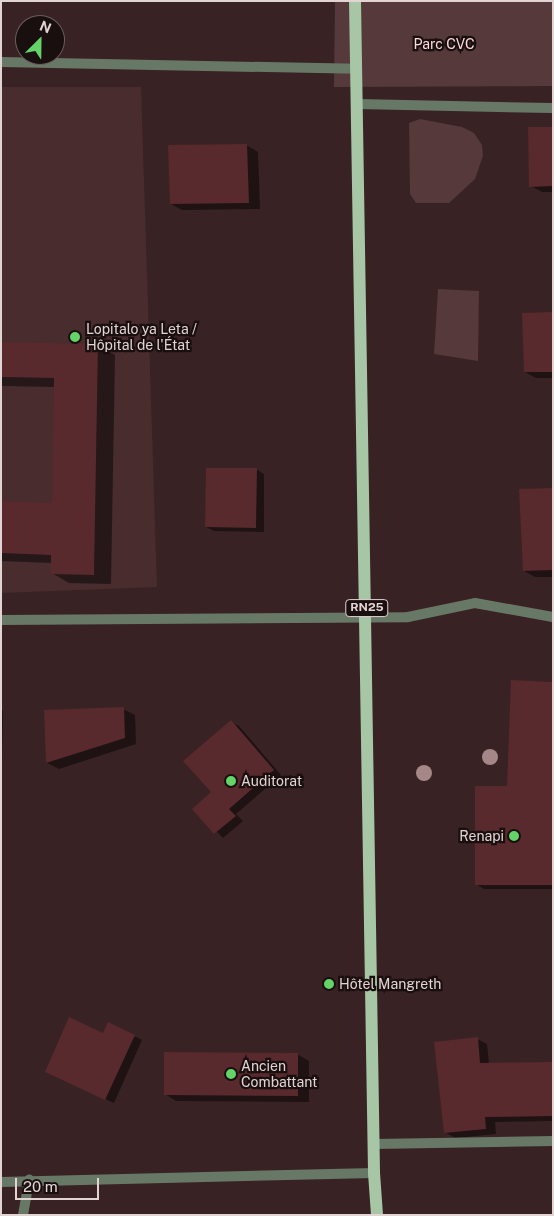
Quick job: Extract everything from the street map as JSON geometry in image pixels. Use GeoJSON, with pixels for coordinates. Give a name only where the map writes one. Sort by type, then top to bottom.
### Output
{"type":"FeatureCollection","features":[{"type":"Feature","properties":{"kind":"main road","name":"RN25"},"geometry":{"type":"LineString","coordinates":[[355,1],[367,615],[374,1173],[377,1215]]}},
{"type":"Feature","properties":{"kind":"street"},"geometry":{"type":"LineString","coordinates":[[1,62],[357,69]]}},
{"type":"Feature","properties":{"kind":"street"},"geometry":{"type":"LineString","coordinates":[[358,104],[553,108]]}},
{"type":"Feature","properties":{"kind":"street"},"geometry":{"type":"LineString","coordinates":[[1,620],[367,615],[408,617],[475,603],[553,617]]}},
{"type":"Feature","properties":{"kind":"street"},"geometry":{"type":"LineString","coordinates":[[374,1144],[553,1141]]}},
{"type":"Feature","properties":{"kind":"street"},"geometry":{"type":"LineString","coordinates":[[1,1182],[374,1173]]}},
{"type":"Feature","properties":{"kind":"street"},"geometry":{"type":"LineString","coordinates":[[22,1215],[29,1180]]}},
{"type":"Feature","properties":{"kind":"shaded area","name":"Lopitalo ya Leta / Hôpital de l'État"},"geometry":{"type":"Polygon","coordinates":[[[1,87],[141,87],[157,587],[1,593],[1,87]]]}},
{"type":"Feature","properties":{"kind":"green space","name":"Parc CVC"},"geometry":{"type":"Polygon","coordinates":[[[335,1],[553,1],[553,86],[334,87],[335,1]]]}},
{"type":"Feature","properties":{"kind":"green space"},"geometry":{"type":"Polygon","coordinates":[[[420,119],[462,127],[474,133],[482,145],[483,156],[475,179],[449,203],[416,203],[410,194],[409,123],[420,119]]]}},
{"type":"Feature","properties":{"kind":"green space"},"geometry":{"type":"Polygon","coordinates":[[[438,289],[479,291],[478,361],[434,354],[438,289]]]}},
{"type":"Feature","properties":{"kind":"building"},"geometry":{"type":"Polygon","coordinates":[[[528,127],[553,127],[553,186],[529,187],[528,127]]]}},
{"type":"Feature","properties":{"kind":"building"},"geometry":{"type":"Polygon","coordinates":[[[247,144],[249,203],[170,204],[168,145],[247,144]]]}},
{"type":"Feature","properties":{"kind":"building"},"geometry":{"type":"Polygon","coordinates":[[[553,312],[553,372],[524,372],[522,313],[553,312]]]}},
{"type":"Feature","properties":{"kind":"building"},"geometry":{"type":"Polygon","coordinates":[[[1,342],[98,344],[94,575],[51,574],[51,555],[1,553],[1,501],[52,503],[54,378],[1,377],[1,342]]]}},
{"type":"Feature","properties":{"kind":"building"},"geometry":{"type":"Polygon","coordinates":[[[206,468],[257,468],[256,528],[205,527],[206,468]]]}},
{"type":"Feature","properties":{"kind":"building"},"geometry":{"type":"Polygon","coordinates":[[[553,488],[553,570],[523,571],[519,489],[553,488]]]}},
{"type":"Feature","properties":{"kind":"building","name":"Renapi"},"geometry":{"type":"Polygon","coordinates":[[[511,680],[553,682],[553,885],[475,885],[475,786],[507,786],[511,680]]]}},
{"type":"Feature","properties":{"kind":"building"},"geometry":{"type":"Polygon","coordinates":[[[124,707],[125,738],[46,763],[44,710],[124,707]]]}},
{"type":"Feature","properties":{"kind":"building","name":"Auditorat"},"geometry":{"type":"Polygon","coordinates":[[[231,720],[274,770],[229,809],[236,816],[214,834],[192,809],[211,792],[183,761],[231,720]]]}},
{"type":"Feature","properties":{"kind":"building"},"geometry":{"type":"Polygon","coordinates":[[[69,1017],[103,1033],[108,1022],[135,1035],[105,1100],[45,1072],[69,1017]]]}},
{"type":"Feature","properties":{"kind":"building"},"geometry":{"type":"Polygon","coordinates":[[[478,1037],[480,1063],[553,1062],[553,1116],[485,1117],[486,1129],[444,1133],[434,1042],[478,1037]]]}},
{"type":"Feature","properties":{"kind":"building","name":"Ancien Combattant"},"geometry":{"type":"Polygon","coordinates":[[[164,1052],[298,1053],[298,1096],[164,1095],[164,1052]]]}},
{"type":"Feature","properties":{"kind":"place","name":"Lopitalo ya Leta / Hôpital de l'État"},"geometry":{"type":"Point","coordinates":[75,337]}},
{"type":"Feature","properties":{"kind":"place","name":"Auditorat"},"geometry":{"type":"Point","coordinates":[231,781]}},
{"type":"Feature","properties":{"kind":"place","name":"Renapi"},"geometry":{"type":"Point","coordinates":[514,836]}},
{"type":"Feature","properties":{"kind":"place","name":"Hôtel Mangreth"},"geometry":{"type":"Point","coordinates":[329,984]}},
{"type":"Feature","properties":{"kind":"place","name":"Ancien Combattant"},"geometry":{"type":"Point","coordinates":[231,1074]}}]}
